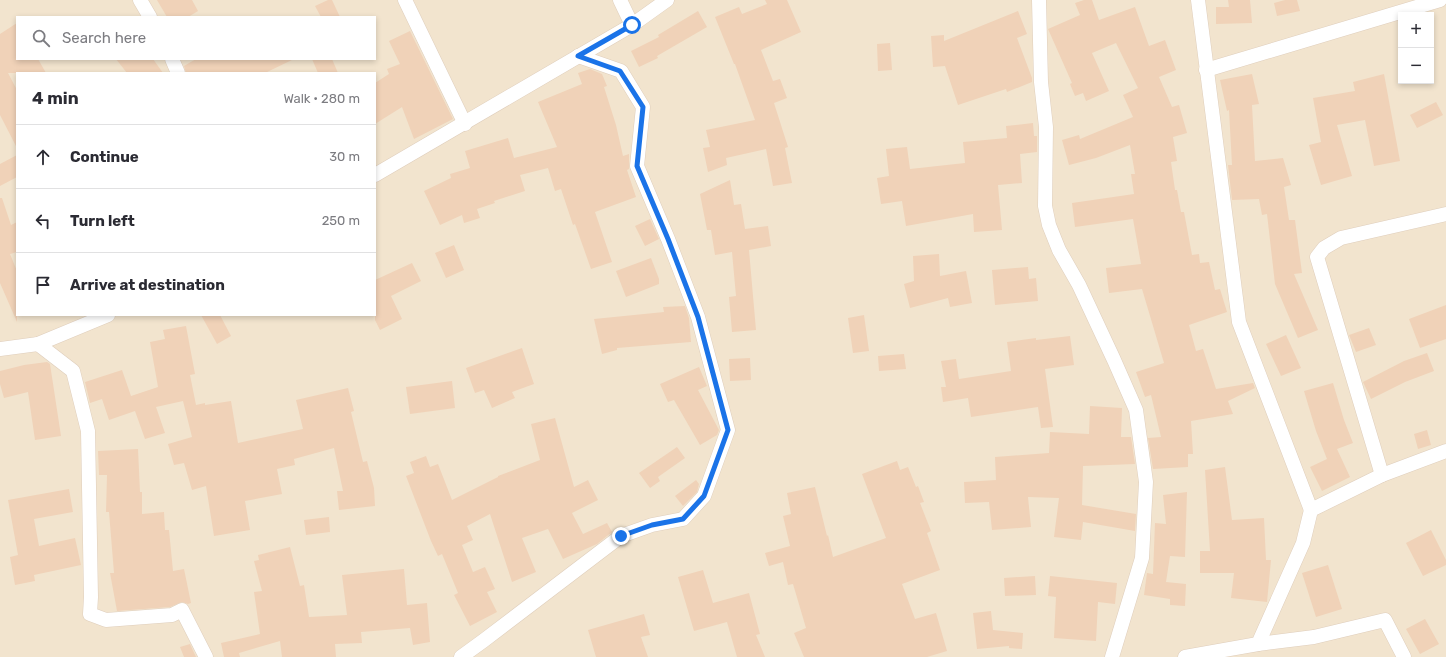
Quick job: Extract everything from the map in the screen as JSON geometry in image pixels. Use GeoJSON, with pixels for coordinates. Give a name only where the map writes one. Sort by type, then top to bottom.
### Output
{"type":"FeatureCollection","features":[{"type":"Feature","properties":{"kind":"street"},"geometry":{"type":"LineString","coordinates":[[140,0],[149,16]]}},
{"type":"Feature","properties":{"kind":"street"},"geometry":{"type":"LineString","coordinates":[[405,0],[465,124]]}},
{"type":"Feature","properties":{"kind":"street"},"geometry":{"type":"LineString","coordinates":[[620,0],[632,25]]}},
{"type":"Feature","properties":{"kind":"street"},"geometry":{"type":"LineString","coordinates":[[376,174],[465,124],[632,25],[667,0]]}},
{"type":"Feature","properties":{"kind":"street"},"geometry":{"type":"LineString","coordinates":[[1039,0],[1041,82],[1046,127],[1046,212],[1049,225],[1059,250],[1082,292],[1136,410],[1146,482],[1142,558],[1112,657]]}},
{"type":"Feature","properties":{"kind":"street"},"geometry":{"type":"LineString","coordinates":[[1198,0],[1239,322],[1311,510],[1303,543],[1258,644]]}},
{"type":"Feature","properties":{"kind":"street"},"geometry":{"type":"LineString","coordinates":[[1206,70],[1440,0]]}},
{"type":"Feature","properties":{"kind":"street"},"geometry":{"type":"LineString","coordinates":[[461,657],[621,536],[652,525],[683,519],[704,496],[728,430],[698,317],[668,239],[637,166],[643,107],[620,71],[578,56]]}},
{"type":"Feature","properties":{"kind":"street"},"geometry":{"type":"LineString","coordinates":[[172,60],[178,72]]}},
{"type":"Feature","properties":{"kind":"street"},"geometry":{"type":"LineString","coordinates":[[1382,475],[1317,257],[1324,248],[1342,238],[1446,214]]}},
{"type":"Feature","properties":{"kind":"street"},"geometry":{"type":"LineString","coordinates":[[0,348],[38,344],[106,316]]}},
{"type":"Feature","properties":{"kind":"street"},"geometry":{"type":"LineString","coordinates":[[38,344],[73,371],[88,431],[90,614],[106,620],[172,615],[182,610],[206,657]]}},
{"type":"Feature","properties":{"kind":"street"},"geometry":{"type":"LineString","coordinates":[[1311,510],[1382,475],[1446,451]]}},
{"type":"Feature","properties":{"kind":"street"},"geometry":{"type":"LineString","coordinates":[[1185,657],[1258,644],[1314,637],[1385,620],[1404,657]]}},
{"type":"Feature","properties":{"kind":"shaded area"},"geometry":{"type":"Polygon","coordinates":[[[0,0],[1446,0],[1446,657],[0,657],[0,0]]]}},
{"type":"Feature","properties":{"kind":"building"},"geometry":{"type":"Polygon","coordinates":[[[157,0],[192,0],[198,11],[190,16],[166,16],[157,0]]]}},
{"type":"Feature","properties":{"kind":"building"},"geometry":{"type":"Polygon","coordinates":[[[328,0],[332,0],[340,16],[320,16],[315,6],[328,0]]]}},
{"type":"Feature","properties":{"kind":"building"},"geometry":{"type":"Polygon","coordinates":[[[765,0],[787,0],[801,32],[761,50],[773,81],[780,79],[787,98],[774,103],[788,147],[785,148],[792,183],[773,186],[766,149],[726,158],[727,165],[708,172],[703,148],[710,147],[706,130],[755,120],[735,64],[715,17],[739,7],[742,14],[767,4],[765,0]]]}},
{"type":"Feature","properties":{"kind":"building"},"geometry":{"type":"Polygon","coordinates":[[[1084,0],[1092,0],[1099,20],[1135,7],[1149,46],[1165,40],[1176,70],[1159,77],[1172,107],[1179,105],[1187,133],[1173,137],[1177,161],[1171,162],[1175,190],[1177,190],[1181,212],[1184,212],[1192,255],[1199,254],[1200,263],[1209,262],[1215,290],[1220,289],[1227,312],[1189,325],[1196,351],[1203,349],[1216,389],[1253,383],[1255,388],[1228,401],[1233,414],[1191,421],[1193,454],[1188,454],[1188,467],[1153,469],[1148,438],[1161,437],[1151,395],[1145,397],[1136,372],[1164,363],[1142,289],[1109,293],[1106,268],[1141,264],[1133,219],[1075,227],[1072,203],[1134,194],[1131,174],[1135,174],[1130,145],[1096,158],[1069,165],[1062,140],[1079,135],[1080,139],[1133,117],[1123,95],[1138,88],[1116,43],[1092,53],[1109,91],[1086,101],[1083,93],[1075,96],[1070,84],[1072,83],[1048,29],[1080,15],[1075,3],[1084,0]]]}},
{"type":"Feature","properties":{"kind":"building"},"geometry":{"type":"Polygon","coordinates":[[[1228,0],[1250,0],[1252,23],[1216,24],[1216,7],[1229,7],[1228,0]]]}},
{"type":"Feature","properties":{"kind":"building"},"geometry":{"type":"Polygon","coordinates":[[[1285,0],[1297,0],[1300,11],[1277,16],[1274,3],[1285,0]]]}},
{"type":"Feature","properties":{"kind":"building"},"geometry":{"type":"Polygon","coordinates":[[[698,11],[707,27],[657,56],[658,58],[639,67],[631,51],[659,37],[658,35],[698,11]]]}},
{"type":"Feature","properties":{"kind":"building"},"geometry":{"type":"Polygon","coordinates":[[[1018,11],[1027,34],[1017,38],[1032,78],[1032,82],[1007,92],[1006,89],[958,105],[945,66],[933,67],[931,36],[944,35],[944,41],[1018,11]]]}},
{"type":"Feature","properties":{"kind":"building"},"geometry":{"type":"Polygon","coordinates":[[[16,24],[16,60],[39,60],[45,72],[8,73],[16,88],[16,146],[0,115],[0,34],[16,24]]]}},
{"type":"Feature","properties":{"kind":"building"},"geometry":{"type":"Polygon","coordinates":[[[410,31],[453,119],[414,139],[402,107],[376,123],[376,82],[389,74],[387,69],[400,64],[389,41],[410,31]]]}},
{"type":"Feature","properties":{"kind":"building"},"geometry":{"type":"Polygon","coordinates":[[[890,43],[892,70],[878,71],[877,44],[890,43]]]}},
{"type":"Feature","properties":{"kind":"building"},"geometry":{"type":"Polygon","coordinates":[[[117,60],[154,60],[162,72],[126,72],[117,60]]]}},
{"type":"Feature","properties":{"kind":"building"},"geometry":{"type":"Polygon","coordinates":[[[194,60],[292,60],[267,72],[186,72],[184,66],[194,60]]]}},
{"type":"Feature","properties":{"kind":"building"},"geometry":{"type":"Polygon","coordinates":[[[312,60],[332,60],[338,72],[318,72],[312,60]]]}},
{"type":"Feature","properties":{"kind":"building"},"geometry":{"type":"Polygon","coordinates":[[[590,69],[602,74],[607,86],[604,87],[616,125],[623,156],[629,154],[629,169],[627,170],[636,197],[595,212],[612,262],[591,269],[575,224],[573,225],[561,189],[555,191],[548,168],[520,175],[525,191],[494,201],[495,203],[477,209],[480,218],[464,223],[462,215],[440,225],[424,191],[451,178],[450,174],[470,168],[465,151],[508,138],[514,158],[557,147],[538,102],[582,84],[578,73],[590,69]]]}},
{"type":"Feature","properties":{"kind":"building"},"geometry":{"type":"Polygon","coordinates":[[[1252,74],[1259,104],[1252,105],[1255,161],[1283,158],[1291,185],[1284,187],[1289,220],[1295,220],[1302,273],[1294,274],[1318,330],[1298,338],[1275,284],[1267,214],[1262,215],[1259,199],[1232,200],[1228,165],[1232,165],[1229,110],[1227,111],[1220,80],[1252,74]]]}},
{"type":"Feature","properties":{"kind":"building"},"geometry":{"type":"Polygon","coordinates":[[[1384,74],[1400,161],[1374,166],[1365,120],[1337,125],[1352,176],[1321,185],[1309,145],[1321,142],[1313,98],[1355,91],[1353,82],[1384,74]]]}},
{"type":"Feature","properties":{"kind":"building"},"geometry":{"type":"Polygon","coordinates":[[[1436,102],[1443,115],[1417,128],[1410,115],[1436,102]]]}},
{"type":"Feature","properties":{"kind":"building"},"geometry":{"type":"Polygon","coordinates":[[[1033,123],[1034,136],[1037,136],[1037,152],[1020,154],[1022,183],[998,185],[1002,230],[974,232],[973,214],[906,226],[902,201],[881,204],[877,178],[889,176],[886,149],[907,147],[910,169],[965,163],[963,142],[1007,138],[1006,126],[1033,123]]]}},
{"type":"Feature","properties":{"kind":"building"},"geometry":{"type":"Polygon","coordinates":[[[16,156],[16,178],[0,186],[0,164],[16,156]]]}},
{"type":"Feature","properties":{"kind":"building"},"geometry":{"type":"Polygon","coordinates":[[[730,180],[734,205],[741,204],[745,229],[768,226],[771,246],[749,250],[756,330],[732,332],[729,297],[736,296],[732,252],[715,255],[711,230],[707,230],[700,194],[730,180]]]}},
{"type":"Feature","properties":{"kind":"building"},"geometry":{"type":"Polygon","coordinates":[[[0,198],[2,198],[11,225],[16,222],[16,252],[10,254],[16,269],[17,322],[0,283],[0,198]]]}},
{"type":"Feature","properties":{"kind":"building"},"geometry":{"type":"Polygon","coordinates":[[[650,219],[659,239],[645,246],[635,226],[650,219]]]}},
{"type":"Feature","properties":{"kind":"building"},"geometry":{"type":"Polygon","coordinates":[[[454,245],[464,270],[446,278],[435,253],[454,245]]]}},
{"type":"Feature","properties":{"kind":"building"},"geometry":{"type":"Polygon","coordinates":[[[939,254],[940,276],[966,271],[972,303],[950,307],[948,298],[910,308],[904,284],[914,281],[913,256],[939,254]]]}},
{"type":"Feature","properties":{"kind":"building"},"geometry":{"type":"Polygon","coordinates":[[[651,258],[659,279],[659,284],[626,297],[616,271],[651,258]]]}},
{"type":"Feature","properties":{"kind":"building"},"geometry":{"type":"Polygon","coordinates":[[[412,263],[421,281],[391,296],[402,319],[380,330],[375,320],[376,280],[412,263]]]}},
{"type":"Feature","properties":{"kind":"building"},"geometry":{"type":"Polygon","coordinates":[[[1028,267],[1029,279],[1036,278],[1038,301],[995,305],[992,270],[1028,267]]]}},
{"type":"Feature","properties":{"kind":"building"},"geometry":{"type":"Polygon","coordinates":[[[1446,305],[1446,339],[1420,348],[1409,319],[1446,305]]]}},
{"type":"Feature","properties":{"kind":"building"},"geometry":{"type":"Polygon","coordinates":[[[685,306],[689,318],[691,342],[617,348],[617,350],[602,354],[594,319],[664,312],[663,307],[685,306]]]}},
{"type":"Feature","properties":{"kind":"building"},"geometry":{"type":"Polygon","coordinates":[[[864,315],[869,351],[853,353],[848,318],[864,315]]]}},
{"type":"Feature","properties":{"kind":"building"},"geometry":{"type":"Polygon","coordinates":[[[202,316],[221,316],[231,336],[217,344],[202,316]]]}},
{"type":"Feature","properties":{"kind":"building"},"geometry":{"type":"Polygon","coordinates":[[[186,326],[195,374],[190,375],[196,405],[231,401],[238,443],[303,429],[296,400],[348,388],[354,411],[351,412],[363,462],[367,461],[374,488],[375,506],[339,510],[337,491],[343,491],[334,448],[294,459],[295,465],[277,469],[282,494],[245,501],[250,530],[214,536],[206,486],[192,490],[184,463],[174,465],[168,444],[192,437],[183,401],[156,407],[165,433],[145,439],[135,411],[109,420],[102,399],[90,403],[85,382],[122,370],[131,396],[158,387],[150,342],[165,339],[163,330],[186,326]]]}},
{"type":"Feature","properties":{"kind":"building"},"geometry":{"type":"Polygon","coordinates":[[[1369,328],[1376,345],[1356,352],[1349,335],[1369,328]]]}},
{"type":"Feature","properties":{"kind":"building"},"geometry":{"type":"Polygon","coordinates":[[[1286,335],[1301,368],[1281,376],[1266,344],[1286,335]]]}},
{"type":"Feature","properties":{"kind":"building"},"geometry":{"type":"Polygon","coordinates":[[[1070,336],[1074,365],[1045,369],[1053,427],[1041,428],[1038,407],[971,417],[968,398],[943,402],[941,387],[946,387],[941,361],[956,359],[959,379],[1011,371],[1007,342],[1036,338],[1036,340],[1070,336]]]}},
{"type":"Feature","properties":{"kind":"building"},"geometry":{"type":"Polygon","coordinates":[[[522,348],[534,384],[512,392],[515,398],[492,408],[484,390],[475,393],[466,368],[522,348]]]}},
{"type":"Feature","properties":{"kind":"building"},"geometry":{"type":"Polygon","coordinates":[[[1427,353],[1434,371],[1405,382],[1371,399],[1363,382],[1404,361],[1427,353]]]}},
{"type":"Feature","properties":{"kind":"building"},"geometry":{"type":"Polygon","coordinates":[[[904,354],[906,369],[879,371],[878,356],[904,354]]]}},
{"type":"Feature","properties":{"kind":"building"},"geometry":{"type":"Polygon","coordinates":[[[750,358],[751,380],[730,381],[729,359],[750,358]]]}},
{"type":"Feature","properties":{"kind":"building"},"geometry":{"type":"Polygon","coordinates":[[[47,362],[50,364],[61,436],[35,440],[28,392],[4,398],[0,384],[0,371],[24,365],[47,362]]]}},
{"type":"Feature","properties":{"kind":"building"},"geometry":{"type":"Polygon","coordinates":[[[699,367],[707,386],[698,390],[719,430],[717,435],[700,445],[674,400],[668,402],[660,384],[699,367]]]}},
{"type":"Feature","properties":{"kind":"building"},"geometry":{"type":"Polygon","coordinates":[[[452,381],[455,408],[410,414],[406,387],[452,381]]]}},
{"type":"Feature","properties":{"kind":"building"},"geometry":{"type":"Polygon","coordinates":[[[1333,383],[1344,420],[1353,443],[1337,449],[1350,477],[1322,491],[1310,467],[1327,459],[1316,431],[1304,391],[1333,383]]]}},
{"type":"Feature","properties":{"kind":"building"},"geometry":{"type":"Polygon","coordinates":[[[1090,406],[1122,408],[1121,437],[1131,437],[1135,464],[1083,466],[1082,505],[1136,514],[1135,531],[1083,522],[1081,540],[1054,537],[1059,498],[1028,497],[1031,527],[992,530],[989,502],[965,503],[964,482],[996,480],[995,457],[1049,453],[1050,432],[1089,434],[1090,406]]]}},
{"type":"Feature","properties":{"kind":"building"},"geometry":{"type":"Polygon","coordinates":[[[555,418],[574,487],[588,480],[598,500],[572,513],[583,534],[607,523],[612,532],[597,544],[563,559],[548,529],[522,538],[536,572],[512,582],[490,514],[467,526],[473,540],[462,545],[473,572],[485,567],[495,589],[487,592],[497,612],[470,626],[454,595],[458,593],[442,554],[438,556],[431,541],[406,476],[414,473],[410,462],[426,456],[430,467],[438,464],[452,500],[498,476],[540,460],[531,424],[555,418]]]}},
{"type":"Feature","properties":{"kind":"building"},"geometry":{"type":"Polygon","coordinates":[[[1427,430],[1431,445],[1418,449],[1414,434],[1427,430]]]}},
{"type":"Feature","properties":{"kind":"building"},"geometry":{"type":"Polygon","coordinates":[[[677,447],[685,458],[658,477],[660,481],[650,488],[639,473],[677,447]]]}},
{"type":"Feature","properties":{"kind":"building"},"geometry":{"type":"Polygon","coordinates":[[[138,449],[140,492],[142,492],[142,514],[164,512],[165,530],[169,530],[173,571],[184,569],[191,603],[188,604],[182,602],[170,607],[117,611],[110,573],[114,573],[109,512],[106,512],[107,475],[99,475],[98,451],[138,449]]]}},
{"type":"Feature","properties":{"kind":"building"},"geometry":{"type":"Polygon","coordinates":[[[897,461],[900,470],[908,467],[916,487],[918,486],[924,502],[920,503],[931,531],[927,533],[940,570],[902,584],[915,619],[936,613],[947,651],[927,657],[804,657],[794,633],[806,628],[793,584],[788,585],[783,562],[769,566],[765,553],[790,546],[783,516],[791,514],[787,493],[815,487],[833,557],[886,538],[862,474],[897,461]]]}},
{"type":"Feature","properties":{"kind":"building"},"geometry":{"type":"Polygon","coordinates":[[[1225,467],[1232,520],[1264,518],[1266,560],[1271,560],[1267,602],[1231,598],[1234,573],[1200,573],[1200,551],[1210,551],[1205,470],[1225,467]]]}},
{"type":"Feature","properties":{"kind":"building"},"geometry":{"type":"Polygon","coordinates":[[[696,480],[699,484],[697,492],[683,506],[675,496],[696,480]]]}},
{"type":"Feature","properties":{"kind":"building"},"geometry":{"type":"Polygon","coordinates":[[[69,489],[73,512],[34,519],[39,546],[75,538],[81,565],[34,575],[35,581],[15,585],[10,557],[18,555],[8,500],[69,489]]]}},
{"type":"Feature","properties":{"kind":"building"},"geometry":{"type":"Polygon","coordinates":[[[1187,492],[1185,557],[1170,556],[1166,582],[1186,584],[1185,606],[1170,605],[1170,599],[1144,595],[1147,573],[1153,574],[1155,523],[1166,524],[1163,495],[1187,492]]]}},
{"type":"Feature","properties":{"kind":"building"},"geometry":{"type":"Polygon","coordinates":[[[329,517],[330,532],[306,535],[304,520],[329,517]]]}},
{"type":"Feature","properties":{"kind":"building"},"geometry":{"type":"Polygon","coordinates":[[[1431,530],[1446,560],[1446,565],[1423,576],[1406,543],[1431,530]]]}},
{"type":"Feature","properties":{"kind":"building"},"geometry":{"type":"Polygon","coordinates":[[[290,547],[300,586],[304,585],[309,617],[347,615],[342,575],[404,569],[407,605],[427,603],[430,642],[413,645],[410,628],[361,632],[362,643],[335,644],[336,657],[282,657],[280,641],[239,653],[240,657],[224,657],[221,643],[260,634],[254,592],[262,591],[254,561],[259,560],[258,555],[290,547]]]}},
{"type":"Feature","properties":{"kind":"building"},"geometry":{"type":"Polygon","coordinates":[[[1328,565],[1342,609],[1316,617],[1302,573],[1328,565]]]}},
{"type":"Feature","properties":{"kind":"building"},"geometry":{"type":"Polygon","coordinates":[[[703,570],[713,603],[749,593],[760,634],[756,635],[765,657],[737,657],[727,622],[694,631],[678,577],[703,570]]]}},
{"type":"Feature","properties":{"kind":"building"},"geometry":{"type":"Polygon","coordinates":[[[1035,576],[1036,595],[1005,596],[1004,578],[1035,576]]]}},
{"type":"Feature","properties":{"kind":"building"},"geometry":{"type":"Polygon","coordinates":[[[1050,576],[1117,583],[1115,604],[1098,602],[1096,641],[1054,638],[1056,597],[1048,596],[1050,576]]]}},
{"type":"Feature","properties":{"kind":"building"},"geometry":{"type":"Polygon","coordinates":[[[991,611],[993,630],[1023,633],[1022,649],[1009,648],[1009,646],[977,649],[973,613],[991,611]]]}},
{"type":"Feature","properties":{"kind":"building"},"geometry":{"type":"Polygon","coordinates":[[[644,614],[650,635],[641,637],[648,657],[596,657],[588,630],[644,614]]]}},
{"type":"Feature","properties":{"kind":"building"},"geometry":{"type":"Polygon","coordinates":[[[1425,619],[1439,644],[1420,654],[1406,629],[1425,619]]]}},
{"type":"Feature","properties":{"kind":"building"},"geometry":{"type":"Polygon","coordinates":[[[190,644],[196,657],[184,657],[180,647],[190,644]]]}},
{"type":"Feature","properties":{"kind":"route"},"geometry":{"type":"LineString","coordinates":[[621,536],[652,525],[683,519],[704,496],[728,430],[698,317],[668,239],[637,166],[643,107],[620,71],[578,56],[632,25]]}}]}
